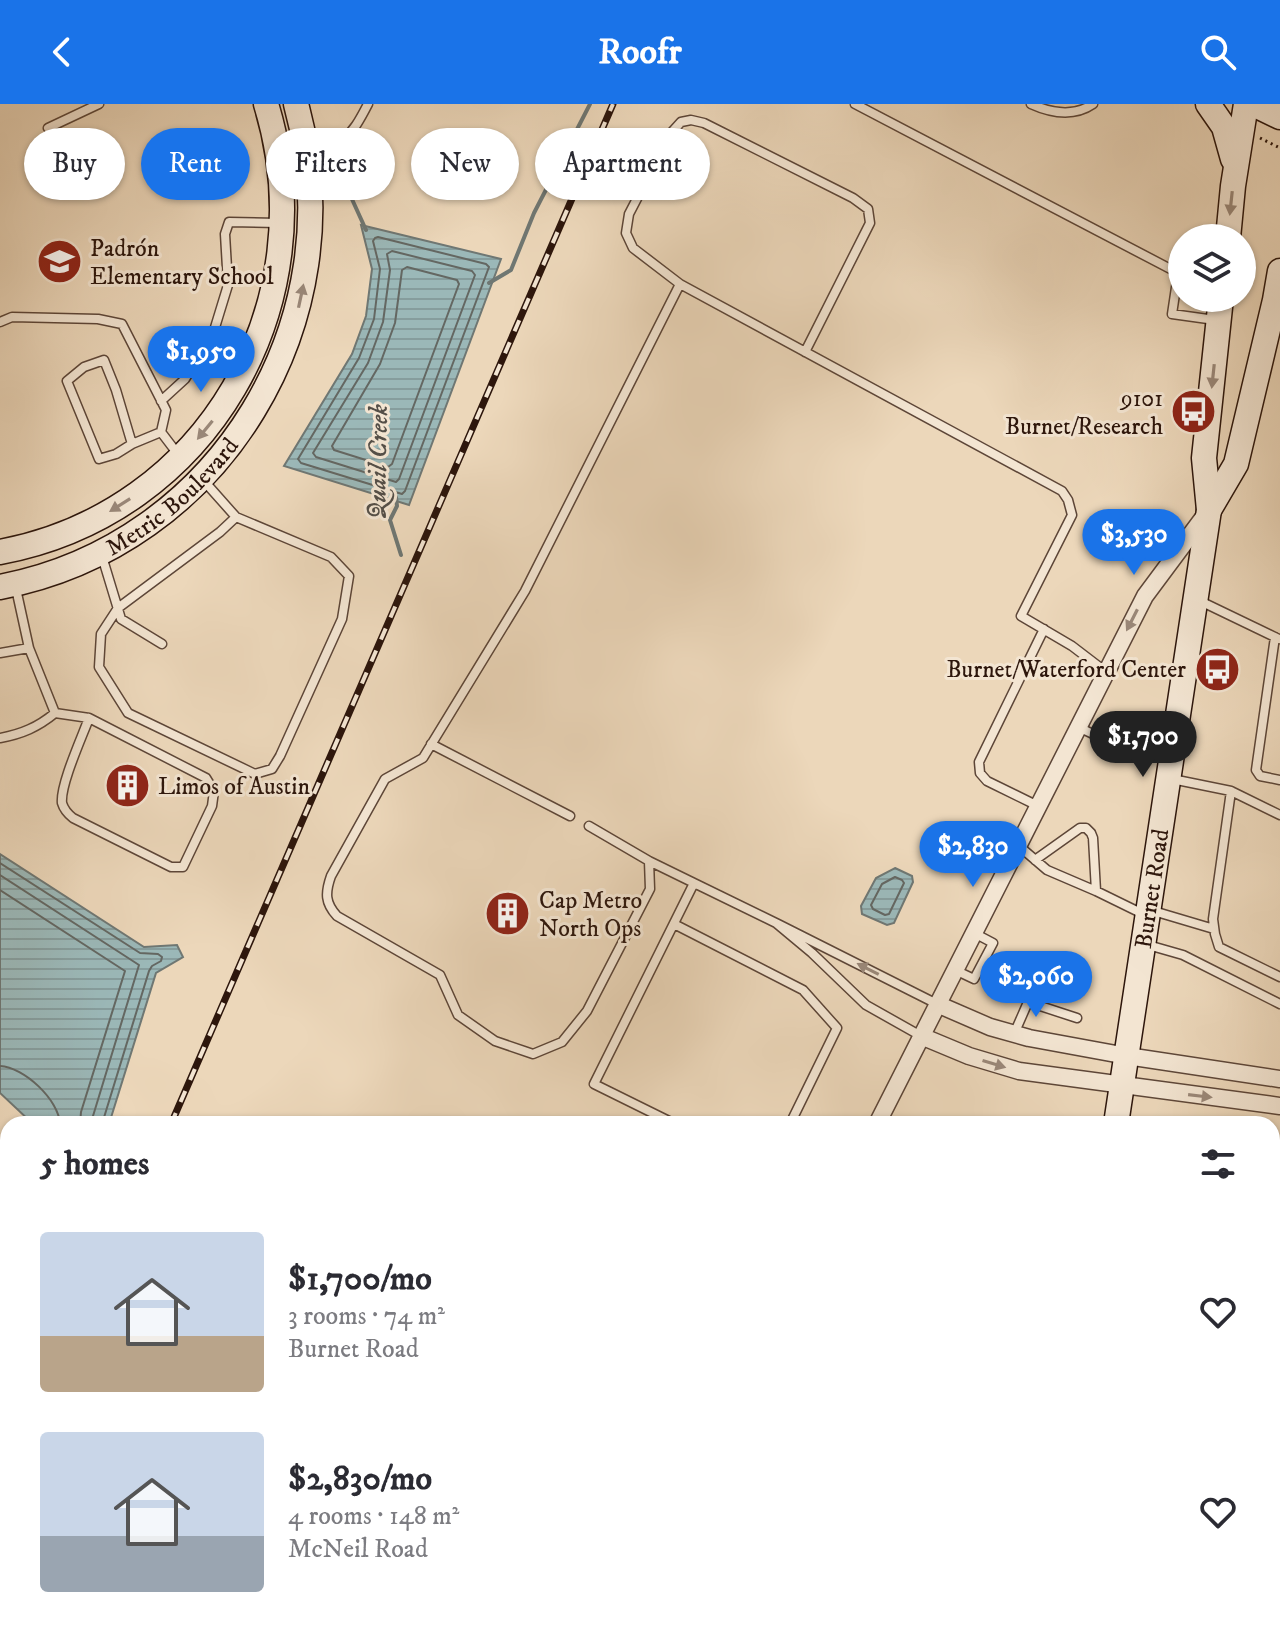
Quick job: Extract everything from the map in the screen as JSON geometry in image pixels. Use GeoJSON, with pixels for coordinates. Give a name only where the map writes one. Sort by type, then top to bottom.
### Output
{"type":"FeatureCollection","features":[{"type":"Feature","properties":{"kind":"main road","name":"Metric Boulevard"},"geometry":{"type":"LineString","coordinates":[[266,104],[272,128]]}},
{"type":"Feature","properties":{"kind":"main road","name":"Metric Boulevard"},"geometry":{"type":"LineString","coordinates":[[296,104],[301,128]]}},
{"type":"Feature","properties":{"kind":"main road"},"geometry":{"type":"LineString","coordinates":[[1208,104],[1224,127],[1236,168]]}},
{"type":"Feature","properties":{"kind":"main road"},"geometry":{"type":"LineString","coordinates":[[1230,224],[1246,104]]}},
{"type":"Feature","properties":{"kind":"main road"},"geometry":{"type":"LineString","coordinates":[[1253,104],[1280,117]]}},
{"type":"Feature","properties":{"kind":"main road","name":"Metric Boulevard"},"geometry":{"type":"LineString","coordinates":[[0,552],[77,528],[105,514],[153,482],[196,441],[217,414],[252,357],[272,298],[280,258],[282,200]]}},
{"type":"Feature","properties":{"kind":"main road","name":"Metric Boulevard"},"geometry":{"type":"LineString","coordinates":[[7,585],[39,578],[101,553],[148,524],[200,478],[238,433],[260,401],[289,339],[307,261],[310,200]]}},
{"type":"Feature","properties":{"kind":"main road","name":"Burnet Road"},"geometry":{"type":"LineString","coordinates":[[1209,510],[1236,464],[1280,272]]}},
{"type":"Feature","properties":{"kind":"main road","name":"Burnet Road"},"geometry":{"type":"LineString","coordinates":[[1117,1116],[1209,510],[1204,458],[1220,312]]}},
{"type":"Feature","properties":{"kind":"main road"},"geometry":{"type":"LineString","coordinates":[[180,456],[200,478]]}},
{"type":"Feature","properties":{"kind":"street"},"geometry":{"type":"LineString","coordinates":[[881,1116],[1145,596],[1209,510]]}},
{"type":"Feature","properties":{"kind":"street"},"geometry":{"type":"LineString","coordinates":[[937,1004],[1014,1034],[1127,1056],[1280,1079]]}},
{"type":"Feature","properties":{"kind":"street"},"geometry":{"type":"LineString","coordinates":[[921,1036],[1000,1067],[1280,1106]]}},
{"type":"Feature","properties":{"kind":"lane"},"geometry":{"type":"LineString","coordinates":[[48,128],[99,104]]}},
{"type":"Feature","properties":{"kind":"lane"},"geometry":{"type":"LineString","coordinates":[[354,128],[368,104]]}},
{"type":"Feature","properties":{"kind":"lane"},"geometry":{"type":"LineString","coordinates":[[855,104],[1168,269]]}},
{"type":"Feature","properties":{"kind":"lane"},"geometry":{"type":"LineString","coordinates":[[1031,104],[1055,113],[1075,111],[1093,104]]}},
{"type":"Feature","properties":{"kind":"lane"},"geometry":{"type":"LineString","coordinates":[[805,352],[870,223],[868,209],[840,191],[704,123],[691,120],[681,122],[671,133],[629,214],[626,233],[633,248],[680,284],[805,352],[1062,491],[1072,515],[1021,616],[1072,646],[1106,672]]}},
{"type":"Feature","properties":{"kind":"lane"},"geometry":{"type":"LineString","coordinates":[[161,401],[185,379],[213,334],[228,285],[225,234],[229,222],[283,223]]}},
{"type":"Feature","properties":{"kind":"lane"},"geometry":{"type":"LineString","coordinates":[[649,861],[650,889],[587,1011],[562,1042],[533,1054],[495,1041],[458,1015],[440,975],[337,916],[326,898],[331,876],[385,779],[423,758],[525,591],[680,284]]}},
{"type":"Feature","properties":{"kind":"lane"},"geometry":{"type":"LineString","coordinates":[[1172,312],[1191,312]]}},
{"type":"Feature","properties":{"kind":"lane"},"geometry":{"type":"LineString","coordinates":[[0,322],[12,317],[98,319],[122,324],[166,410],[161,432]]}},
{"type":"Feature","properties":{"kind":"lane"},"geometry":{"type":"LineString","coordinates":[[132,444],[104,360],[84,367],[67,381],[99,459],[161,432]]}},
{"type":"Feature","properties":{"kind":"lane"},"geometry":{"type":"LineString","coordinates":[[161,432],[180,456]]}},
{"type":"Feature","properties":{"kind":"lane"},"geometry":{"type":"LineString","coordinates":[[200,478],[236,517],[331,557],[349,576],[342,619],[280,756],[272,769],[255,774],[128,713],[99,667],[101,634],[118,608],[236,517]]}},
{"type":"Feature","properties":{"kind":"lane"},"geometry":{"type":"LineString","coordinates":[[101,553],[121,619],[162,644]]}},
{"type":"Feature","properties":{"kind":"lane"},"geometry":{"type":"LineString","coordinates":[[7,585],[55,713]]}},
{"type":"Feature","properties":{"kind":"lane"},"geometry":{"type":"LineString","coordinates":[[1194,598],[1278,638],[1256,770],[1260,776],[1280,780]]}},
{"type":"Feature","properties":{"kind":"lane"},"geometry":{"type":"LineString","coordinates":[[1038,806],[987,781],[980,773],[979,762],[1044,629]]}},
{"type":"Feature","properties":{"kind":"lane"},"geometry":{"type":"LineString","coordinates":[[0,653],[29,648]]}},
{"type":"Feature","properties":{"kind":"lane"},"geometry":{"type":"LineString","coordinates":[[0,738],[18,735],[41,725],[55,713],[89,718],[206,778],[214,791],[212,806],[183,867],[171,867],[66,812],[63,805],[64,786],[89,718]]}},
{"type":"Feature","properties":{"kind":"lane"},"geometry":{"type":"LineString","coordinates":[[1078,727],[1169,770],[1231,791],[1280,815]]}},
{"type":"Feature","properties":{"kind":"lane"},"geometry":{"type":"LineString","coordinates":[[431,744],[570,816]]}},
{"type":"Feature","properties":{"kind":"lane"},"geometry":{"type":"LineString","coordinates":[[1231,791],[1214,929],[1219,947],[1280,977]]}},
{"type":"Feature","properties":{"kind":"lane"},"geometry":{"type":"LineString","coordinates":[[589,826],[649,861],[937,1004]]}},
{"type":"Feature","properties":{"kind":"lane"},"geometry":{"type":"LineString","coordinates":[[1035,860],[1080,828],[1086,828],[1093,838],[1096,891]]}},
{"type":"Feature","properties":{"kind":"lane"},"geometry":{"type":"LineString","coordinates":[[1018,846],[1047,870],[1096,891],[1148,912],[1214,929]]}},
{"type":"Feature","properties":{"kind":"lane"},"geometry":{"type":"LineString","coordinates":[[659,1116],[594,1084],[694,883]]}},
{"type":"Feature","properties":{"kind":"lane"},"geometry":{"type":"LineString","coordinates":[[776,923],[866,1005],[921,1036]]}},
{"type":"Feature","properties":{"kind":"lane"},"geometry":{"type":"LineString","coordinates":[[674,924],[803,990],[837,1028],[794,1116]]}},
{"type":"Feature","properties":{"kind":"lane"},"geometry":{"type":"LineString","coordinates":[[1143,944],[1183,955],[1280,1004]]}},
{"type":"Feature","properties":{"kind":"lane"},"geometry":{"type":"LineString","coordinates":[[1014,1034],[1028,1002],[1077,1018]]}},
{"type":"Feature","properties":{"kind":"path"},"geometry":{"type":"LineString","coordinates":[[1251,134],[1278,147]]}},
{"type":"Feature","properties":{"kind":"water"},"geometry":{"type":"Polygon","coordinates":[[[361,225],[501,259],[409,505],[284,466],[352,354],[366,316],[372,269],[361,225]]]}},
{"type":"Feature","properties":{"kind":"water"},"geometry":{"type":"Polygon","coordinates":[[[0,854],[144,947],[177,945],[183,957],[156,973],[111,1116],[24,1116],[0,1093],[0,854]]]}},
{"type":"Feature","properties":{"kind":"water"},"geometry":{"type":"Polygon","coordinates":[[[895,868],[912,876],[913,882],[894,923],[887,925],[862,914],[861,906],[876,878],[895,868]]]}},
{"type":"Feature","properties":{"kind":"waterway"},"geometry":{"type":"LineString","coordinates":[[489,283],[511,270],[534,213],[590,104]]}},
{"type":"Feature","properties":{"kind":"waterway","name":"Quail Creek"},"geometry":{"type":"LineString","coordinates":[[352,200],[366,230]]}},
{"type":"Feature","properties":{"kind":"waterway","name":"Quail Creek"},"geometry":{"type":"LineString","coordinates":[[396,497],[397,506],[390,520],[401,555]]}},
{"type":"Feature","properties":{"kind":"railway"},"geometry":{"type":"LineString","coordinates":[[174,1116],[613,104]]}},
{"type":"Feature","properties":{"kind":"place","name":"Padrón Elementary School"},"geometry":{"type":"Point","coordinates":[59,262]}},
{"type":"Feature","properties":{"kind":"place","name":"9101 Burnet/Research"},"geometry":{"type":"Point","coordinates":[1194,412]}},
{"type":"Feature","properties":{"kind":"place","name":"Burnet/Waterford Center"},"geometry":{"type":"Point","coordinates":[1217,669]}},
{"type":"Feature","properties":{"kind":"place","name":"Limos of Austin"},"geometry":{"type":"Point","coordinates":[127,786]}},
{"type":"Feature","properties":{"kind":"place","name":"Cap Metro North Ops"},"geometry":{"type":"Point","coordinates":[508,914]}}]}
